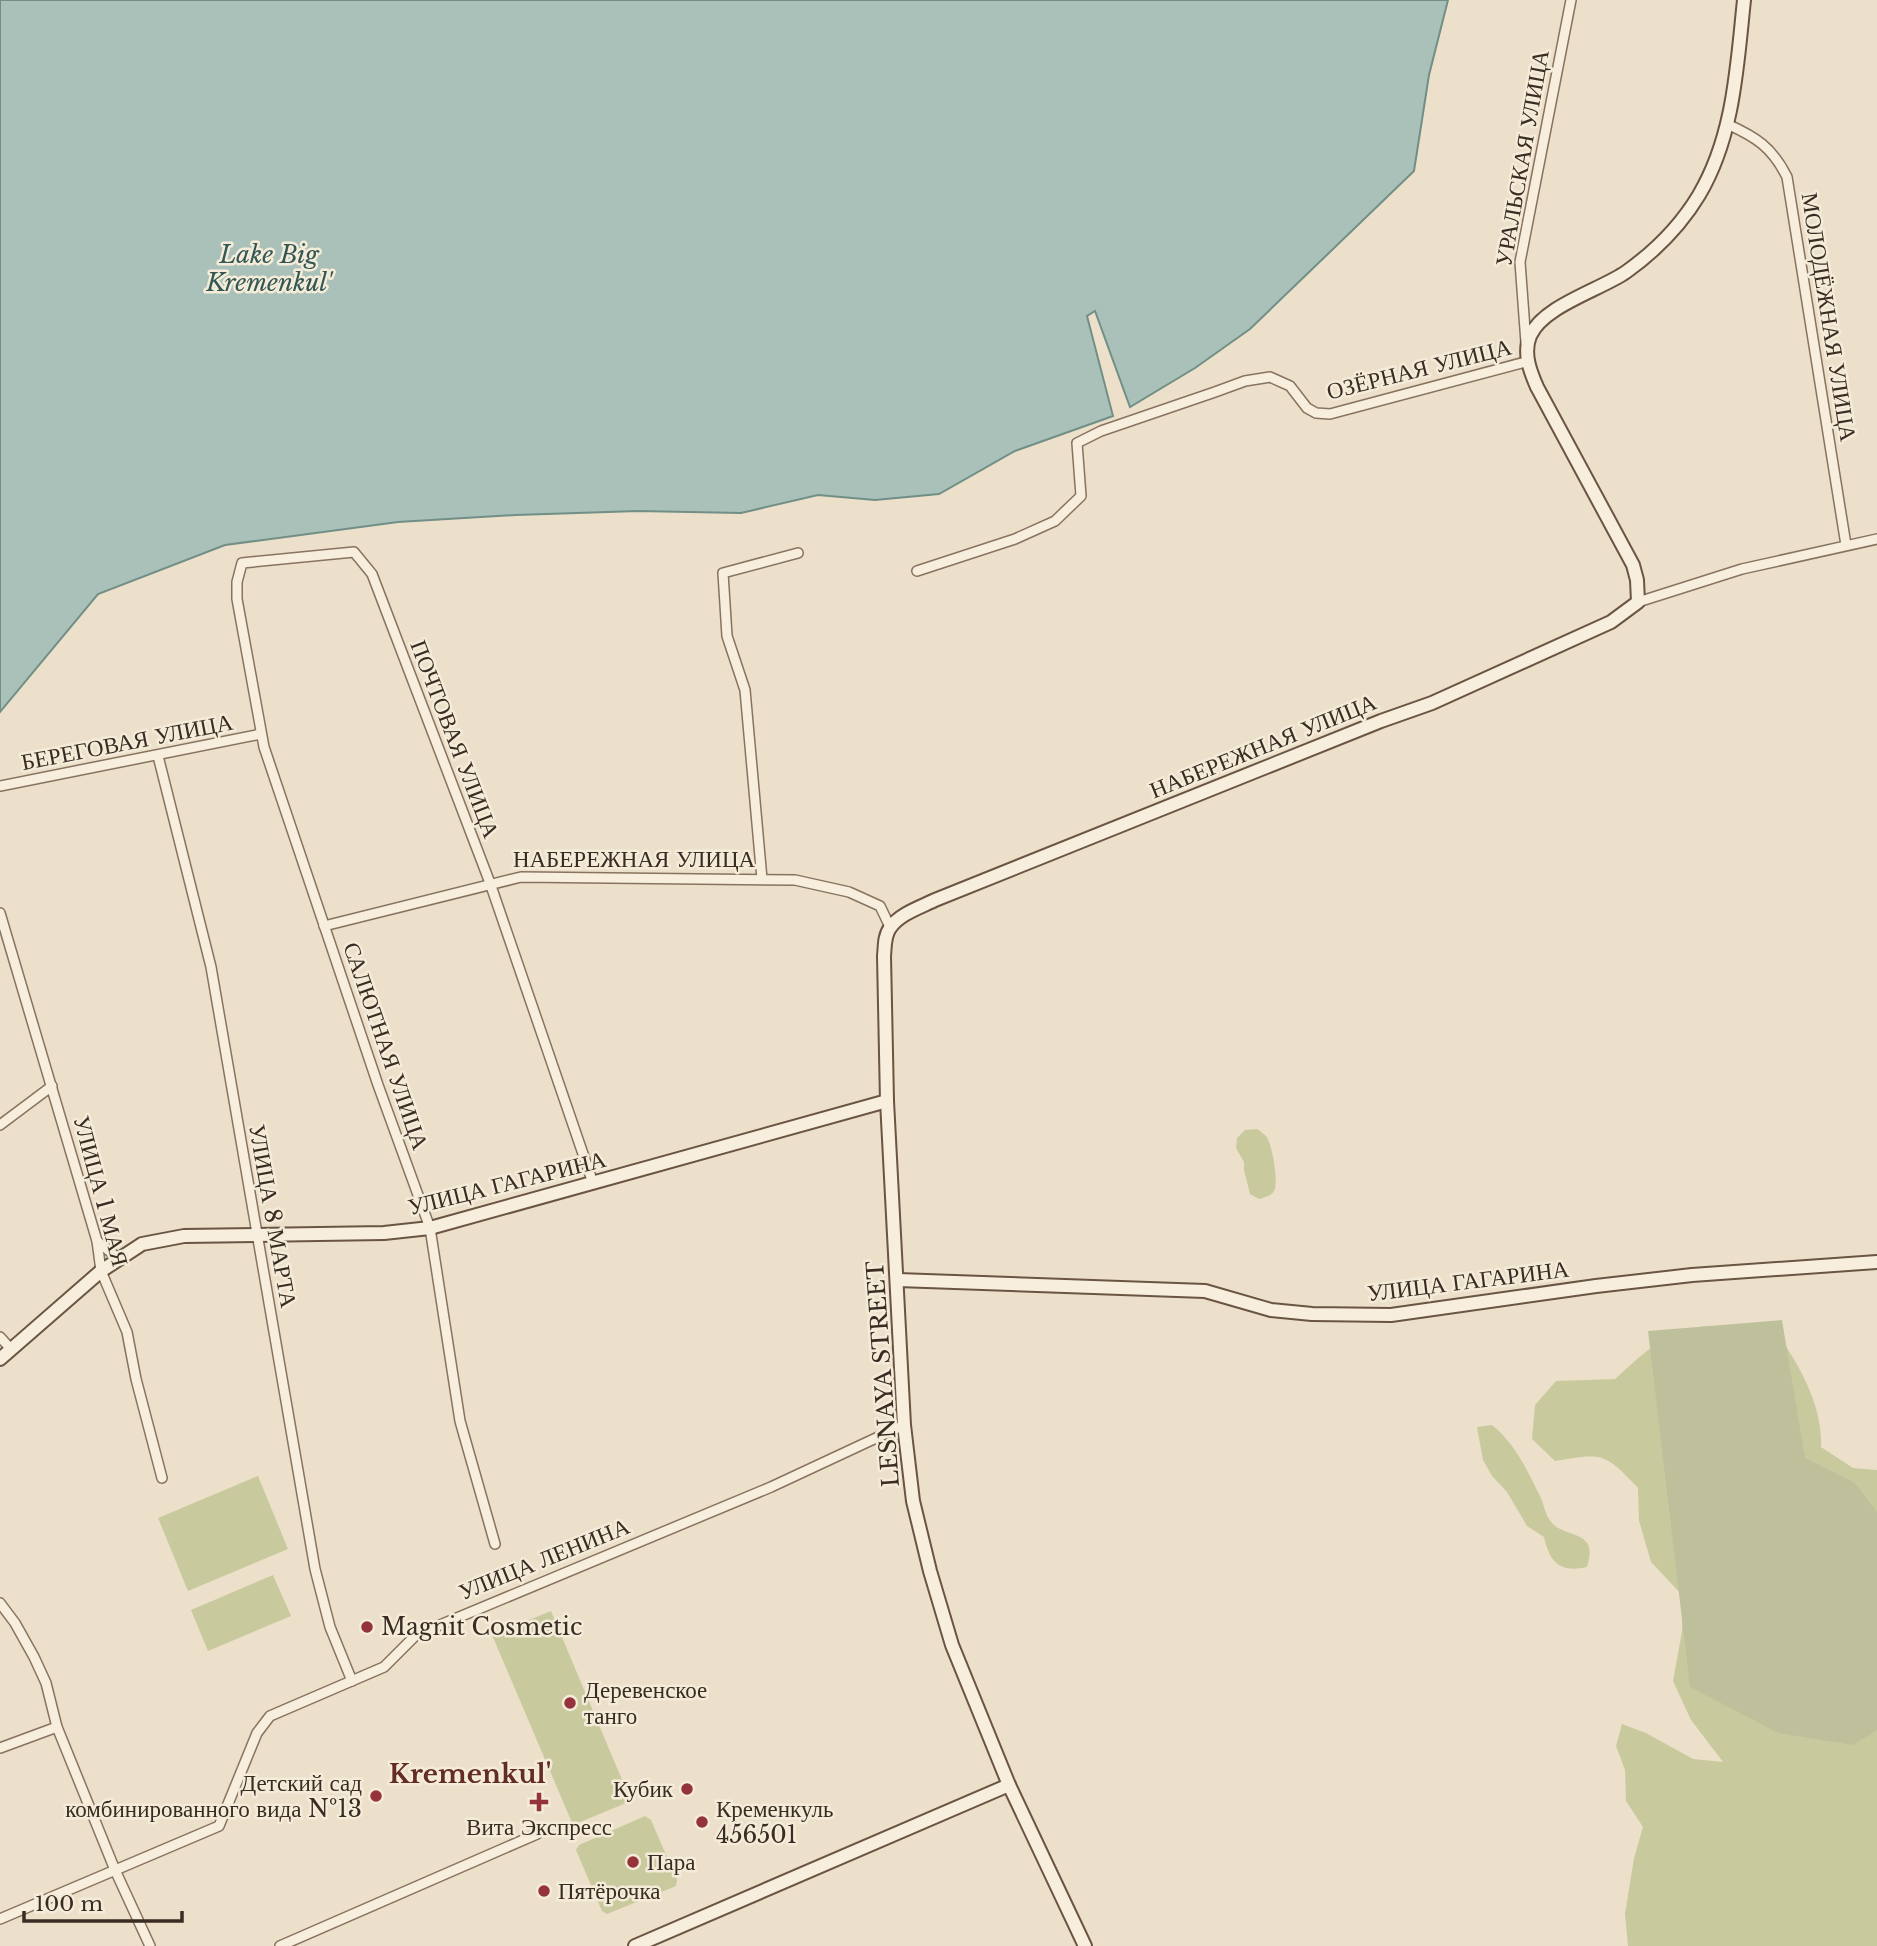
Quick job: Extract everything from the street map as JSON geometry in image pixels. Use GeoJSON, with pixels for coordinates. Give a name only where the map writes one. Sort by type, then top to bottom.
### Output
{"type":"FeatureCollection","features":[{"type":"Feature","properties":{"kind":"street","name":"УРАЛЬСКАЯ УЛИЦА"},"geometry":{"type":"LineString","coordinates":[[1571,0],[1520,262],[1528,357],[1537,387],[1633,565],[1638,596]]}},
{"type":"Feature","properties":{"kind":"street"},"geometry":{"type":"LineString","coordinates":[[1528,357],[1530,336],[1538,325],[1557,308],[1624,273],[1653,250],[1699,195],[1716,159],[1727,124],[1736,80],[1744,0]]}},
{"type":"Feature","properties":{"kind":"street","name":"МОЛОДЁЖНАЯ УЛИЦА"},"geometry":{"type":"LineString","coordinates":[[1727,124],[1746,132],[1765,145],[1779,160],[1787,177],[1846,545]]}},
{"type":"Feature","properties":{"kind":"street","name":"ОЗЁРНАЯ УЛИЦА"},"geometry":{"type":"LineString","coordinates":[[917,571],[1016,539],[1055,521],[1081,496],[1077,443],[1101,431],[1245,382],[1270,377],[1290,386],[1307,408],[1315,413],[1330,414],[1528,357]]}},
{"type":"Feature","properties":{"kind":"street"},"geometry":{"type":"LineString","coordinates":[[1638,596],[1742,569],[1877,539]]}},
{"type":"Feature","properties":{"kind":"street","name":"САЛЮТНАЯ УЛИЦА"},"geometry":{"type":"LineString","coordinates":[[354,552],[242,564],[237,582],[237,599],[264,747],[378,1086],[430,1228],[460,1421],[495,1544]]}},
{"type":"Feature","properties":{"kind":"street","name":"ПОЧТОВАЯ УЛИЦА"},"geometry":{"type":"LineString","coordinates":[[354,552],[372,574],[490,883],[593,1183]]}},
{"type":"Feature","properties":{"kind":"street"},"geometry":{"type":"LineString","coordinates":[[762,879],[745,690],[727,636],[723,573],[798,553]]}},
{"type":"Feature","properties":{"kind":"street","name":"НАБЕРЕЖНАЯ УЛИЦА"},"geometry":{"type":"LineString","coordinates":[[324,926],[521,877],[795,880],[849,892],[880,906],[890,927],[902,917],[935,900],[1368,726],[1432,703],[1611,622],[1638,596]]}},
{"type":"Feature","properties":{"kind":"street","name":"БЕРЕГОВАЯ УЛИЦА"},"geometry":{"type":"LineString","coordinates":[[0,786],[261,734]]}},
{"type":"Feature","properties":{"kind":"street","name":"УЛИЦА 8 МАРТА"},"geometry":{"type":"LineString","coordinates":[[158,756],[211,967],[315,1569],[330,1627],[352,1681]]}},
{"type":"Feature","properties":{"kind":"street","name":"УЛИЦА 1 МАЯ"},"geometry":{"type":"LineString","coordinates":[[0,913],[97,1241],[101,1272],[127,1332],[136,1379],[162,1478]]}},
{"type":"Feature","properties":{"kind":"street"},"geometry":{"type":"LineString","coordinates":[[887,1101],[884,956],[890,927]]}},
{"type":"Feature","properties":{"kind":"street"},"geometry":{"type":"LineString","coordinates":[[0,1125],[52,1086]]}},
{"type":"Feature","properties":{"kind":"street","name":"УЛИЦА ГАГАРИНА"},"geometry":{"type":"LineString","coordinates":[[0,1359],[101,1272],[142,1244],[184,1236],[384,1233],[430,1228],[887,1101]]}},
{"type":"Feature","properties":{"kind":"street","name":"LESNAYA STREET"},"geometry":{"type":"LineString","coordinates":[[887,1101],[904,1424],[913,1501],[952,1645],[1009,1785],[1085,1946]]}},
{"type":"Feature","properties":{"kind":"street"},"geometry":{"type":"LineString","coordinates":[[97,1241],[119,1259]]}},
{"type":"Feature","properties":{"kind":"street","name":"УЛИЦА ГАГАРИНА"},"geometry":{"type":"LineString","coordinates":[[898,1280],[1205,1291],[1271,1310],[1312,1314],[1391,1315],[1692,1275],[1877,1262]]}},
{"type":"Feature","properties":{"kind":"street"},"geometry":{"type":"LineString","coordinates":[[0,1337],[11,1349]]}},
{"type":"Feature","properties":{"kind":"street","name":"УЛИЦА ЛЕНИНА"},"geometry":{"type":"LineString","coordinates":[[0,1919],[219,1826],[257,1733],[270,1716],[384,1667],[416,1635],[759,1492],[904,1424]]}},
{"type":"Feature","properties":{"kind":"street"},"geometry":{"type":"LineString","coordinates":[[0,1604],[15,1623],[46,1683],[57,1727],[114,1870],[150,1946]]}},
{"type":"Feature","properties":{"kind":"street"},"geometry":{"type":"LineString","coordinates":[[0,1748],[57,1727]]}},
{"type":"Feature","properties":{"kind":"street"},"geometry":{"type":"LineString","coordinates":[[635,1946],[1009,1785]]}},
{"type":"Feature","properties":{"kind":"street"},"geometry":{"type":"LineString","coordinates":[[280,1946],[537,1834]]}},
{"type":"Feature","properties":{"kind":"green space"},"geometry":{"type":"Polygon","coordinates":[[[1257,1129],[1268,1140],[1276,1180],[1273,1193],[1259,1199],[1250,1194],[1244,1162],[1236,1148],[1237,1138],[1245,1130],[1257,1129]]]}},
{"type":"Feature","properties":{"kind":"green space"},"geometry":{"type":"Polygon","coordinates":[[[1782,1320],[1805,1458],[1855,1483],[1877,1512],[1877,1730],[1853,1745],[1778,1733],[1690,1687],[1648,1331],[1782,1320]]]}},
{"type":"Feature","properties":{"kind":"green space"},"geometry":{"type":"Polygon","coordinates":[[[1772,1325],[1799,1368],[1813,1398],[1818,1414],[1821,1447],[1853,1468],[1877,1470],[1877,1946],[1628,1946],[1625,1914],[1634,1858],[1643,1827],[1626,1801],[1625,1770],[1616,1746],[1622,1724],[1646,1733],[1693,1759],[1723,1762],[1691,1720],[1673,1681],[1682,1631],[1682,1595],[1651,1562],[1639,1521],[1638,1488],[1617,1467],[1602,1458],[1583,1457],[1555,1461],[1532,1439],[1535,1405],[1556,1381],[1615,1379],[1658,1343],[1682,1331],[1696,1327],[1772,1325]]]}},
{"type":"Feature","properties":{"kind":"green space"},"geometry":{"type":"Polygon","coordinates":[[[1492,1425],[1508,1440],[1520,1458],[1549,1519],[1555,1526],[1578,1536],[1588,1545],[1590,1554],[1587,1567],[1563,1567],[1553,1560],[1544,1537],[1527,1526],[1507,1492],[1492,1476],[1483,1460],[1477,1427],[1492,1425]]]}},
{"type":"Feature","properties":{"kind":"green space"},"geometry":{"type":"Polygon","coordinates":[[[258,1476],[288,1549],[188,1591],[158,1518],[258,1476]]]}},
{"type":"Feature","properties":{"kind":"green space"},"geometry":{"type":"Polygon","coordinates":[[[273,1575],[291,1616],[208,1651],[191,1610],[273,1575]]]}},
{"type":"Feature","properties":{"kind":"green space"},"geometry":{"type":"Polygon","coordinates":[[[551,1611],[631,1801],[573,1825],[492,1635],[551,1611]]]}},
{"type":"Feature","properties":{"kind":"green space"},"geometry":{"type":"Polygon","coordinates":[[[645,1816],[651,1820],[677,1880],[676,1886],[607,1914],[602,1911],[576,1850],[579,1845],[645,1816]]]}},
{"type":"Feature","properties":{"kind":"water","name":"Lake Big Kremenkul'"},"geometry":{"type":"Polygon","coordinates":[[[0,0],[1448,0],[1429,75],[1414,171],[1250,329],[1195,368],[1130,407],[1095,311],[1087,316],[1113,416],[1015,451],[939,494],[875,500],[818,495],[741,513],[638,511],[398,522],[225,545],[98,594],[0,712],[0,0]]]}},
{"type":"Feature","properties":{"kind":"place","name":"Magnit Cosmetic"},"geometry":{"type":"Point","coordinates":[367,1627]}},
{"type":"Feature","properties":{"kind":"place","name":"Деревенское танго"},"geometry":{"type":"Point","coordinates":[570,1703]}},
{"type":"Feature","properties":{"kind":"place","name":"Кубик"},"geometry":{"type":"Point","coordinates":[687,1789]}},
{"type":"Feature","properties":{"kind":"place","name":"Детский сад комбинированного вида №13"},"geometry":{"type":"Point","coordinates":[376,1796]}},
{"type":"Feature","properties":{"kind":"place","name":"Вита Экспресс"},"geometry":{"type":"Point","coordinates":[539,1802]}},
{"type":"Feature","properties":{"kind":"place","name":"Кременкуль 456501"},"geometry":{"type":"Point","coordinates":[702,1822]}},
{"type":"Feature","properties":{"kind":"place","name":"Пара"},"geometry":{"type":"Point","coordinates":[633,1862]}},
{"type":"Feature","properties":{"kind":"place","name":"Пятёрочка"},"geometry":{"type":"Point","coordinates":[544,1891]}},
{"type":"Feature","properties":{"kind":"district","name":"Kremenkul'"},"geometry":{"type":"Point","coordinates":[470,1774]}}]}
